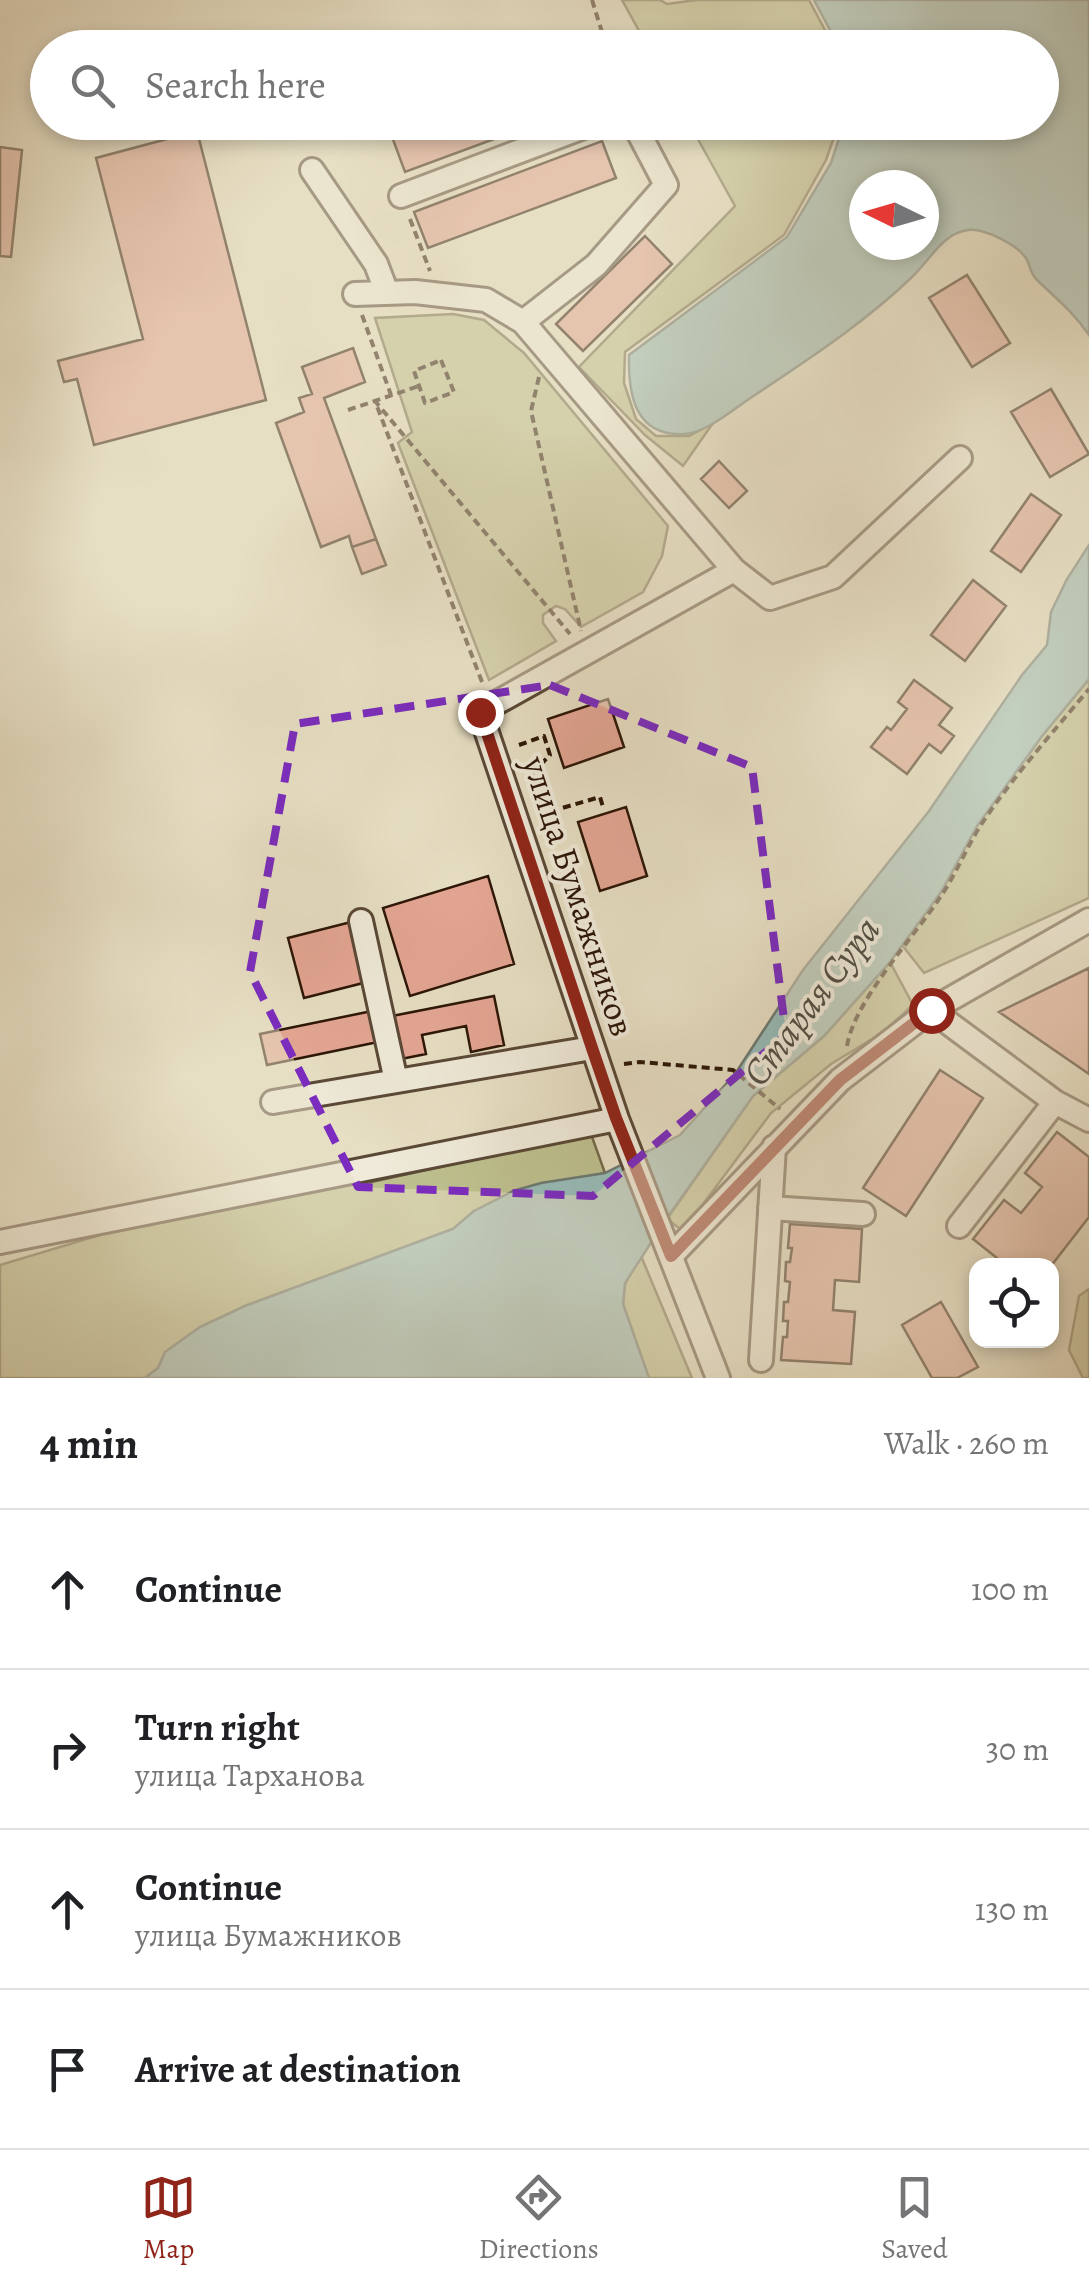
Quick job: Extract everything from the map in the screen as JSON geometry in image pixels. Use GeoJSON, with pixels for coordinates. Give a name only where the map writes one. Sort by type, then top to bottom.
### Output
{"type":"FeatureCollection","features":[{"type":"Feature","properties":{"kind":"street"},"geometry":{"type":"LineString","coordinates":[[401,196],[549,140]]}},
{"type":"Feature","properties":{"kind":"street"},"geometry":{"type":"LineString","coordinates":[[523,322],[596,266],[666,185],[642,140]]}},
{"type":"Feature","properties":{"kind":"street"},"geometry":{"type":"LineString","coordinates":[[312,170],[376,264],[388,293]]}},
{"type":"Feature","properties":{"kind":"street"},"geometry":{"type":"LineString","coordinates":[[355,294],[486,300],[523,322],[734,570],[770,598],[832,577],[960,458]]}},
{"type":"Feature","properties":{"kind":"street"},"geometry":{"type":"LineString","coordinates":[[492,706],[734,570]]}},
{"type":"Feature","properties":{"kind":"street","name":"улица Бумажников"},"geometry":{"type":"LineString","coordinates":[[492,706],[480,712],[592,1048],[718,1378]]}},
{"type":"Feature","properties":{"kind":"street"},"geometry":{"type":"LineString","coordinates":[[361,920],[396,1082]]}},
{"type":"Feature","properties":{"kind":"street"},"geometry":{"type":"LineString","coordinates":[[671,1256],[840,1080],[931,1010],[1089,920]]}},
{"type":"Feature","properties":{"kind":"street"},"geometry":{"type":"LineString","coordinates":[[931,1010],[1054,1102],[1089,1120]]}},
{"type":"Feature","properties":{"kind":"street"},"geometry":{"type":"LineString","coordinates":[[272,1102],[592,1048]]}},
{"type":"Feature","properties":{"kind":"street"},"geometry":{"type":"LineString","coordinates":[[960,1226],[1054,1102]]}},
{"type":"Feature","properties":{"kind":"street"},"geometry":{"type":"LineString","coordinates":[[0,1242],[616,1118]]}},
{"type":"Feature","properties":{"kind":"street"},"geometry":{"type":"LineString","coordinates":[[761,1360],[774,1147]]}},
{"type":"Feature","properties":{"kind":"street"},"geometry":{"type":"LineString","coordinates":[[770,1208],[863,1214]]}},
{"type":"Feature","properties":{"kind":"path"},"geometry":{"type":"LineString","coordinates":[[592,0],[601,30]]}},
{"type":"Feature","properties":{"kind":"path"},"geometry":{"type":"LineString","coordinates":[[401,196],[439,295]]}},
{"type":"Feature","properties":{"kind":"path"},"geometry":{"type":"LineString","coordinates":[[355,294],[391,395]]}},
{"type":"Feature","properties":{"kind":"path"},"geometry":{"type":"LineString","coordinates":[[545,348],[530,411],[586,653]]}},
{"type":"Feature","properties":{"kind":"path"},"geometry":{"type":"LineString","coordinates":[[442,360],[454,392],[425,403],[419,386],[414,371],[442,360]]}},
{"type":"Feature","properties":{"kind":"path"},"geometry":{"type":"LineString","coordinates":[[348,410],[419,386]]}},
{"type":"Feature","properties":{"kind":"path"},"geometry":{"type":"LineString","coordinates":[[375,401],[586,653]]}},
{"type":"Feature","properties":{"kind":"path"},"geometry":{"type":"LineString","coordinates":[[375,401],[492,706]]}},
{"type":"Feature","properties":{"kind":"path"},"geometry":{"type":"LineString","coordinates":[[840,1080],[850,1031],[862,1008],[940,899],[988,814],[1089,689]]}},
{"type":"Feature","properties":{"kind":"path"},"geometry":{"type":"LineString","coordinates":[[519,745],[544,736],[550,754],[520,786]]}},
{"type":"Feature","properties":{"kind":"path"},"geometry":{"type":"LineString","coordinates":[[530,817],[600,796],[603,807]]}},
{"type":"Feature","properties":{"kind":"path"},"geometry":{"type":"LineString","coordinates":[[614,1066],[640,1062],[733,1070],[762,1094]]}},
{"type":"Feature","properties":{"kind":"highlighted area"},"geometry":{"type":"Polygon","coordinates":[[[550,685],[752,767],[786,1035],[593,1196],[358,1187],[250,972],[295,724],[550,685]]]}},
{"type":"Feature","properties":{"kind":"green space"},"geometry":{"type":"Polygon","coordinates":[[[622,0],[660,0],[667,4],[696,0],[809,0],[825,30],[639,30],[622,0]]]}},
{"type":"Feature","properties":{"kind":"green space"},"geometry":{"type":"Polygon","coordinates":[[[698,140],[833,140],[784,235],[625,352],[624,383],[636,419],[656,436],[689,436],[713,423],[683,466],[645,435],[579,367],[735,206],[698,140]]]}},
{"type":"Feature","properties":{"kind":"green space"},"geometry":{"type":"Polygon","coordinates":[[[453,314],[484,320],[524,353],[668,526],[662,556],[643,592],[581,627],[565,609],[556,606],[543,615],[543,623],[556,641],[489,680],[398,443],[412,432],[375,318],[453,314]]]}},
{"type":"Feature","properties":{"kind":"green space"},"geometry":{"type":"Polygon","coordinates":[[[1089,679],[1089,898],[924,973],[902,945],[941,892],[977,826],[1089,679]]]}},
{"type":"Feature","properties":{"kind":"green space"},"geometry":{"type":"Polygon","coordinates":[[[890,962],[913,1005],[882,1033],[831,1064],[771,1113],[683,1231],[667,1219],[753,1096],[824,1036],[890,962]]]}},
{"type":"Feature","properties":{"kind":"green space"},"geometry":{"type":"Polygon","coordinates":[[[591,1134],[605,1173],[474,1211],[453,1229],[245,1306],[200,1327],[166,1352],[158,1368],[145,1378],[0,1378],[0,1265],[163,1216],[300,1189],[367,1183],[591,1134]]]}},
{"type":"Feature","properties":{"kind":"green space"},"geometry":{"type":"Polygon","coordinates":[[[641,1256],[692,1378],[649,1378],[623,1304],[625,1284],[641,1256]]]}},
{"type":"Feature","properties":{"kind":"green space"},"geometry":{"type":"Polygon","coordinates":[[[1089,1289],[1089,1378],[1083,1378],[1069,1350],[1079,1296],[1089,1289]]]}},
{"type":"Feature","properties":{"kind":"water"},"geometry":{"type":"Polygon","coordinates":[[[814,0],[1089,0],[1089,335],[1035,277],[1023,254],[1009,243],[968,230],[939,246],[939,170],[849,170],[849,260],[927,260],[893,295],[854,326],[720,419],[693,433],[655,429],[645,421],[633,398],[629,355],[787,237],[831,163],[838,140],[1059,140],[1059,30],[830,30],[814,0]]]}},
{"type":"Feature","properties":{"kind":"water","name":"Старая Сура"},"geometry":{"type":"Polygon","coordinates":[[[1089,545],[1089,679],[977,826],[941,892],[890,962],[824,1036],[753,1096],[625,1283],[623,1304],[649,1378],[145,1378],[158,1368],[165,1352],[200,1327],[245,1306],[453,1229],[474,1211],[513,1191],[605,1173],[680,1135],[735,1074],[803,970],[929,811],[1047,645],[1051,612],[1089,545]]]}},
{"type":"Feature","properties":{"kind":"building"},"geometry":{"type":"Polygon","coordinates":[[[163,140],[199,140],[266,400],[94,445],[77,379],[64,382],[58,361],[143,339],[96,158],[163,140]]]}},
{"type":"Feature","properties":{"kind":"building"},"geometry":{"type":"Polygon","coordinates":[[[393,140],[491,140],[405,172],[393,140]]]}},
{"type":"Feature","properties":{"kind":"building"},"geometry":{"type":"Polygon","coordinates":[[[602,141],[616,178],[428,248],[414,212],[602,141]]]}},
{"type":"Feature","properties":{"kind":"building"},"geometry":{"type":"Polygon","coordinates":[[[0,147],[22,150],[11,257],[0,256],[0,147]]]}},
{"type":"Feature","properties":{"kind":"building"},"geometry":{"type":"Polygon","coordinates":[[[645,236],[672,264],[583,351],[556,324],[645,236]]]}},
{"type":"Feature","properties":{"kind":"building"},"geometry":{"type":"Polygon","coordinates":[[[967,275],[1010,343],[972,367],[929,298],[967,275]]]}},
{"type":"Feature","properties":{"kind":"building"},"geometry":{"type":"Polygon","coordinates":[[[353,348],[365,382],[324,398],[376,539],[352,547],[349,536],[321,547],[276,423],[304,412],[299,398],[312,394],[302,367],[353,348]]]}},
{"type":"Feature","properties":{"kind":"building"},"geometry":{"type":"Polygon","coordinates":[[[1051,389],[1089,454],[1050,477],[1011,412],[1051,389]]]}},
{"type":"Feature","properties":{"kind":"building"},"geometry":{"type":"Polygon","coordinates":[[[719,461],[747,491],[729,508],[701,479],[719,461]]]}},
{"type":"Feature","properties":{"kind":"building"},"geometry":{"type":"Polygon","coordinates":[[[1031,494],[1061,515],[1021,572],[991,551],[1031,494]]]}},
{"type":"Feature","properties":{"kind":"building"},"geometry":{"type":"Polygon","coordinates":[[[376,539],[386,565],[362,574],[352,547],[376,539]]]}},
{"type":"Feature","properties":{"kind":"building"},"geometry":{"type":"Polygon","coordinates":[[[973,580],[1006,606],[965,661],[931,635],[973,580]]]}},
{"type":"Feature","properties":{"kind":"building"},"geometry":{"type":"Polygon","coordinates":[[[914,680],[952,708],[939,725],[954,736],[941,753],[929,744],[907,774],[871,747],[907,709],[898,702],[914,680]]]}},
{"type":"Feature","properties":{"kind":"building"},"geometry":{"type":"Polygon","coordinates":[[[608,699],[624,747],[564,768],[548,719],[608,699]]]}},
{"type":"Feature","properties":{"kind":"building"},"geometry":{"type":"Polygon","coordinates":[[[626,807],[647,876],[600,891],[578,822],[626,807]]]}},
{"type":"Feature","properties":{"kind":"building"},"geometry":{"type":"Polygon","coordinates":[[[488,876],[514,964],[410,996],[383,908],[488,876]]]}},
{"type":"Feature","properties":{"kind":"building"},"geometry":{"type":"Polygon","coordinates":[[[351,922],[367,982],[304,998],[288,938],[351,922]]]}},
{"type":"Feature","properties":{"kind":"building"},"geometry":{"type":"Polygon","coordinates":[[[1089,968],[1089,1074],[999,1012],[1089,968]]]}},
{"type":"Feature","properties":{"kind":"building"},"geometry":{"type":"Polygon","coordinates":[[[494,996],[504,1045],[471,1052],[466,1026],[422,1035],[426,1054],[401,1059],[392,1016],[494,996]]]}},
{"type":"Feature","properties":{"kind":"building"},"geometry":{"type":"Polygon","coordinates":[[[372,1011],[378,1042],[267,1065],[260,1034],[372,1011]]]}},
{"type":"Feature","properties":{"kind":"building"},"geometry":{"type":"Polygon","coordinates":[[[940,1070],[983,1098],[906,1216],[863,1188],[940,1070]]]}},
{"type":"Feature","properties":{"kind":"building"},"geometry":{"type":"Polygon","coordinates":[[[1057,1132],[1089,1157],[1089,1217],[1057,1258],[997,1258],[973,1239],[1004,1200],[1021,1213],[1042,1187],[1025,1173],[1057,1132]]]}},
{"type":"Feature","properties":{"kind":"building"},"geometry":{"type":"Polygon","coordinates":[[[790,1224],[862,1229],[859,1282],[835,1280],[833,1310],[855,1312],[851,1364],[781,1360],[783,1337],[787,1337],[788,1321],[783,1321],[790,1282],[785,1281],[792,1248],[788,1248],[790,1224]]]}},
{"type":"Feature","properties":{"kind":"building"},"geometry":{"type":"Polygon","coordinates":[[[941,1302],[978,1367],[957,1378],[932,1378],[902,1325],[941,1302]]]}},
{"type":"Feature","properties":{"kind":"route"},"geometry":{"type":"LineString","coordinates":[[480,712],[616,1118],[671,1256],[840,1080],[931,1010]]}}]}
